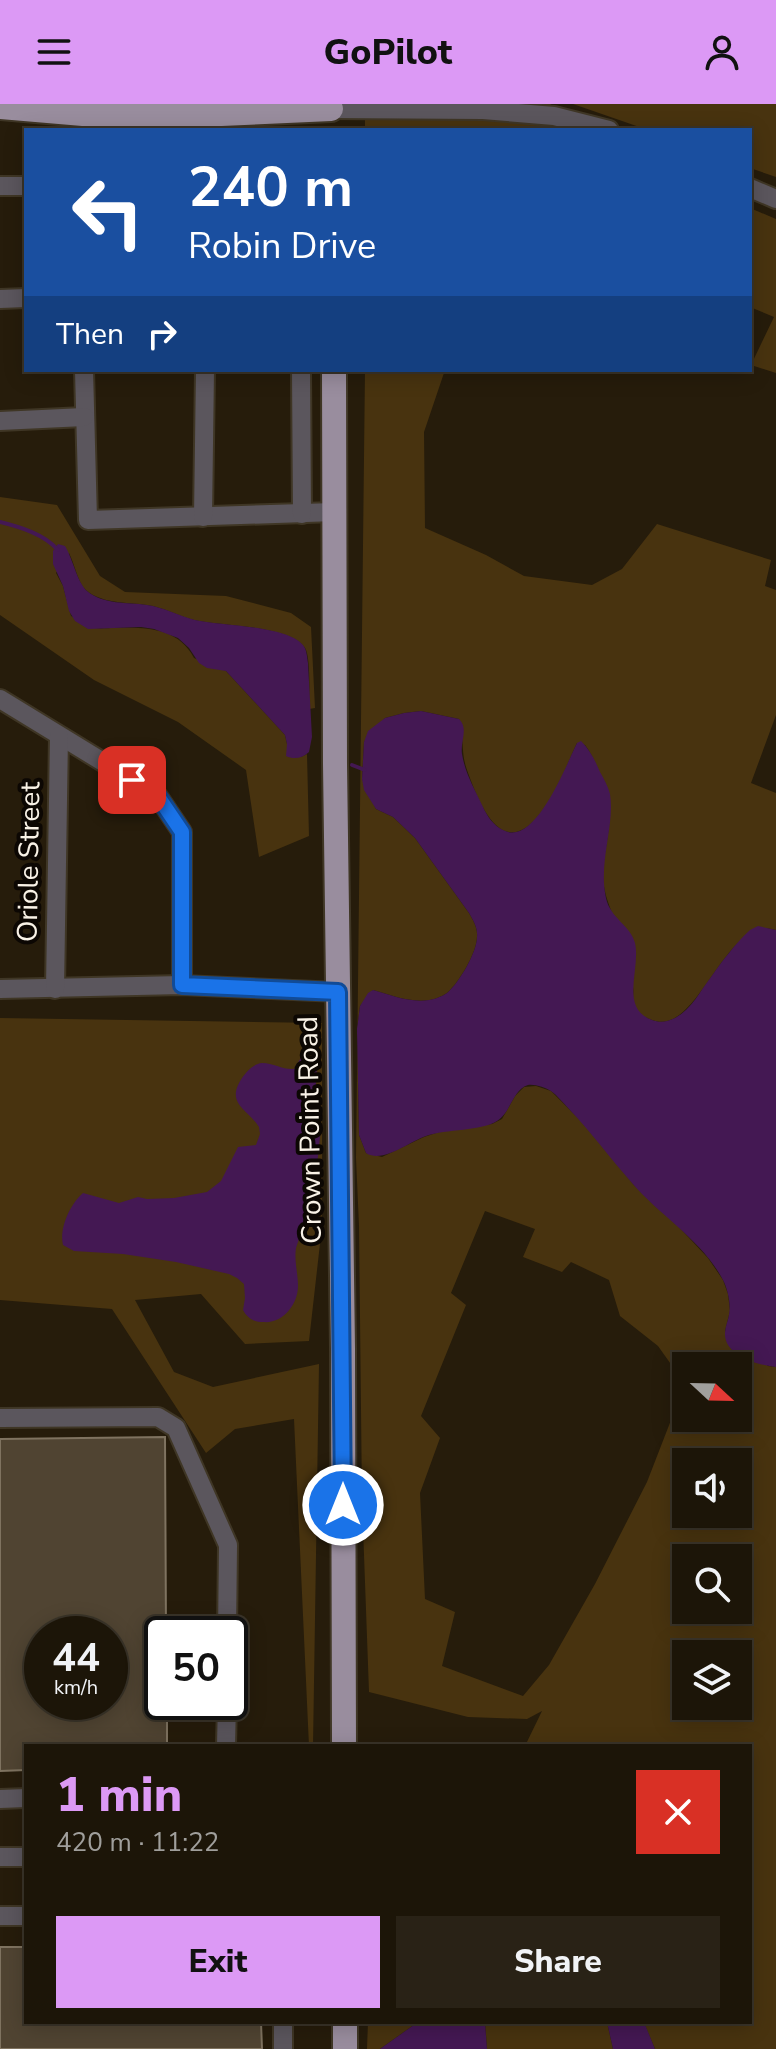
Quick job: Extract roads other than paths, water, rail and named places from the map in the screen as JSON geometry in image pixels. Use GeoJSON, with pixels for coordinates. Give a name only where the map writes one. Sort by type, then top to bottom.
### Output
{"type":"FeatureCollection","features":[{"type":"Feature","properties":{"kind":"main road"},"geometry":{"type":"LineString","coordinates":[[0,107],[30,107],[83,122],[221,114],[331,114]]}},
{"type":"Feature","properties":{"kind":"main road","name":"Crown Point Road"},"geometry":{"type":"LineString","coordinates":[[334,372],[344,1744]]}},
{"type":"Feature","properties":{"kind":"main road"},"geometry":{"type":"LineString","coordinates":[[345,2024],[345,2049]]}},
{"type":"Feature","properties":{"kind":"street"},"geometry":{"type":"LineString","coordinates":[[331,114],[483,110],[554,116],[601,128]]}},
{"type":"Feature","properties":{"kind":"street"},"geometry":{"type":"LineString","coordinates":[[0,186],[24,186]]}},
{"type":"Feature","properties":{"kind":"street"},"geometry":{"type":"LineString","coordinates":[[752,189],[776,199]]}},
{"type":"Feature","properties":{"kind":"street"},"geometry":{"type":"LineString","coordinates":[[0,299],[24,298]]}},
{"type":"Feature","properties":{"kind":"street"},"geometry":{"type":"LineString","coordinates":[[84,372],[88,520],[335,512]]}},
{"type":"Feature","properties":{"kind":"street"},"geometry":{"type":"LineString","coordinates":[[203,517],[205,372]]}},
{"type":"Feature","properties":{"kind":"street"},"geometry":{"type":"LineString","coordinates":[[301,372],[302,514]]}},
{"type":"Feature","properties":{"kind":"street"},"geometry":{"type":"LineString","coordinates":[[0,421],[84,417]]}},
{"type":"Feature","properties":{"kind":"street"},"geometry":{"type":"LineString","coordinates":[[0,699],[157,795],[182,832],[182,985]]}},
{"type":"Feature","properties":{"kind":"street","name":"Oriole Street"},"geometry":{"type":"LineString","coordinates":[[55,989],[59,736]]}},
{"type":"Feature","properties":{"kind":"street"},"geometry":{"type":"LineString","coordinates":[[0,989],[182,985],[338,992]]}},
{"type":"Feature","properties":{"kind":"street"},"geometry":{"type":"LineString","coordinates":[[0,1418],[158,1417],[176,1428],[228,1545],[227,1616]]}},
{"type":"Feature","properties":{"kind":"street"},"geometry":{"type":"LineString","coordinates":[[226,1744],[227,1720]]}},
{"type":"Feature","properties":{"kind":"street"},"geometry":{"type":"LineString","coordinates":[[0,1799],[24,1798]]}},
{"type":"Feature","properties":{"kind":"street"},"geometry":{"type":"LineString","coordinates":[[0,1857],[24,1857]]}},
{"type":"Feature","properties":{"kind":"street"},"geometry":{"type":"LineString","coordinates":[[0,1916],[24,1916]]}},
{"type":"Feature","properties":{"kind":"street"},"geometry":{"type":"LineString","coordinates":[[283,2024],[283,2049]]}},
{"type":"Feature","properties":{"kind":"waterway"},"geometry":{"type":"LineString","coordinates":[[0,522],[39,535],[58,550]]}},
{"type":"Feature","properties":{"kind":"waterway"},"geometry":{"type":"LineString","coordinates":[[352,765],[365,770]]}}]}
